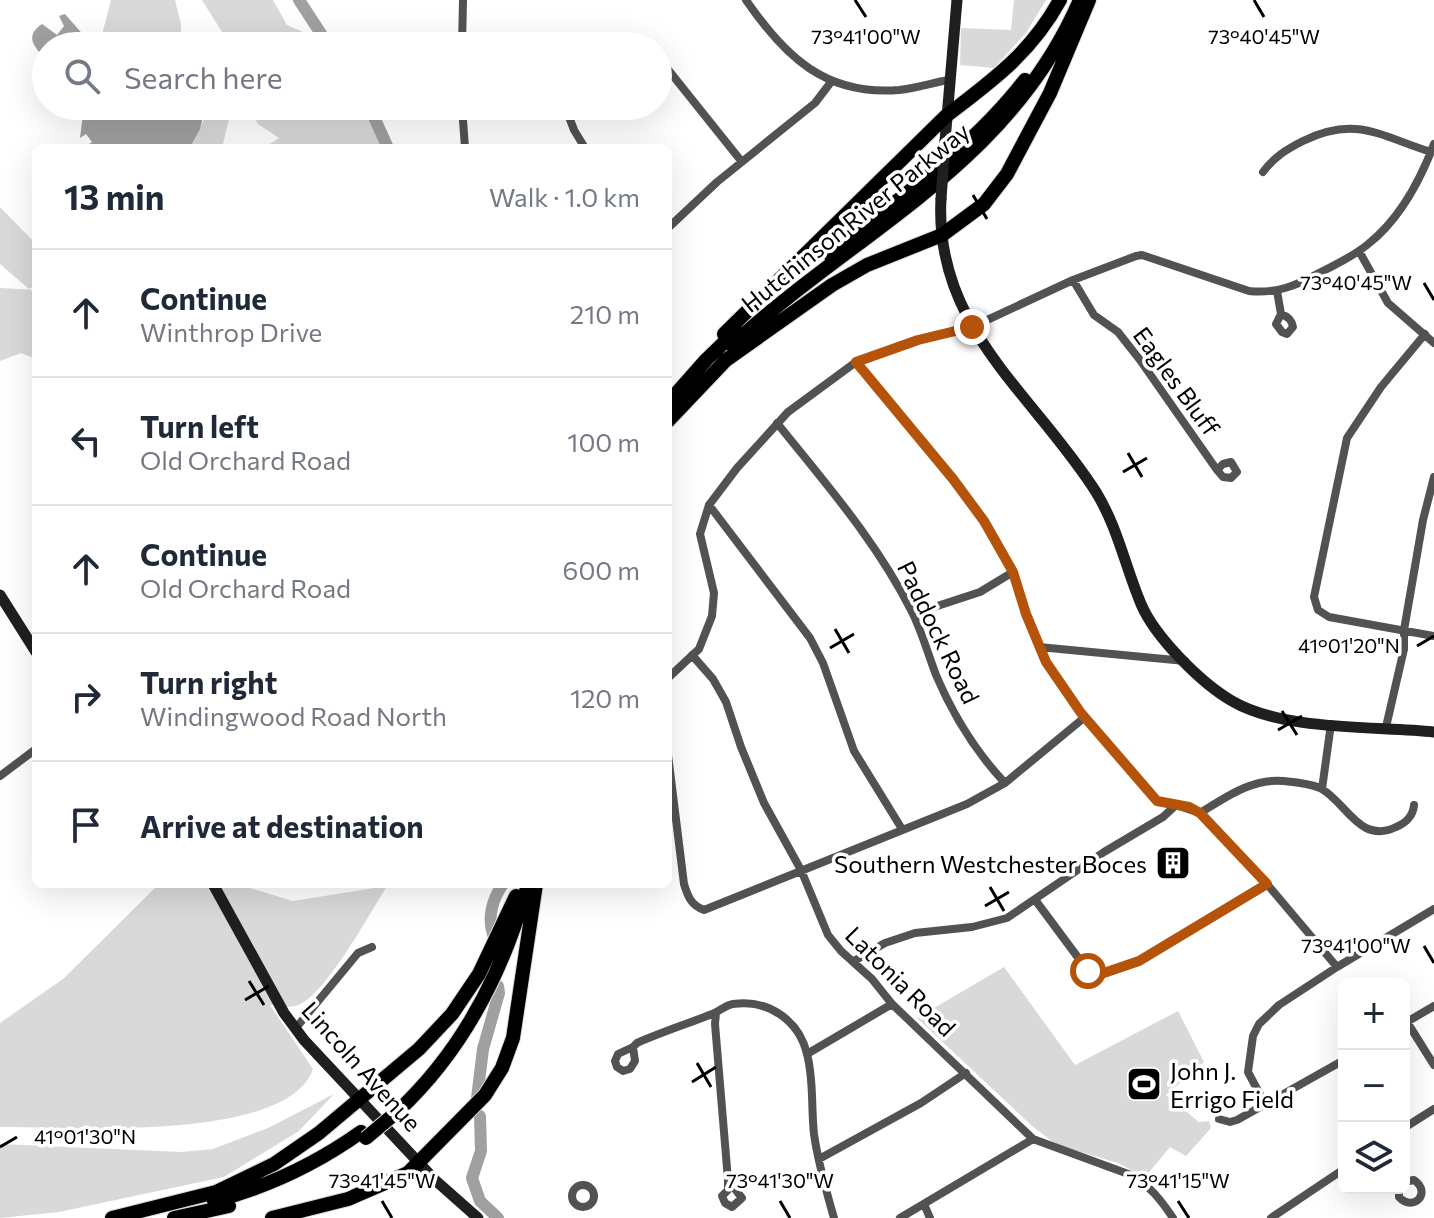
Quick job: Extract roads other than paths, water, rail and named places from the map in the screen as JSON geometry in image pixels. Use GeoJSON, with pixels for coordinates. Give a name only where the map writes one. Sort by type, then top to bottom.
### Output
{"type":"FeatureCollection","features":[{"type":"Feature","properties":{"kind":"highway"},"geometry":{"type":"LineString","coordinates":[[672,398],[711,347],[946,116],[987,87],[1016,60],[1060,0]]}},
{"type":"Feature","properties":{"kind":"highway","name":"Hutchinson River Parkway"},"geometry":{"type":"LineString","coordinates":[[672,398],[714,351],[749,319],[986,126],[1031,72],[1056,32],[1071,0]]}},
{"type":"Feature","properties":{"kind":"highway","name":"Hutchinson River Parkway"},"geometry":{"type":"LineString","coordinates":[[672,414],[706,372],[748,331],[987,139],[1040,75],[1080,0]]}},
{"type":"Feature","properties":{"kind":"highway"},"geometry":{"type":"LineString","coordinates":[[672,415],[726,360],[820,293],[867,265],[942,235],[979,208],[1004,180],[1058,77],[1089,0]]}},
{"type":"Feature","properties":{"kind":"highway"},"geometry":{"type":"LineString","coordinates":[[174,1218],[271,1192],[324,1166],[395,1108],[448,1056],[479,1006],[509,941],[527,888]]}},
{"type":"Feature","properties":{"kind":"highway"},"geometry":{"type":"LineString","coordinates":[[272,1218],[348,1199],[405,1175],[461,1122],[492,1085],[505,1061],[514,1030],[535,888]]}},
{"type":"Feature","properties":{"kind":"highway"},"geometry":{"type":"LineString","coordinates":[[395,1108],[446,1044],[487,973],[517,890]]}},
{"type":"Feature","properties":{"kind":"highway"},"geometry":{"type":"LineString","coordinates":[[112,1218],[197,1198],[249,1178],[306,1143],[436,1032],[466,996],[491,951],[517,890]]}},
{"type":"Feature","properties":{"kind":"highway"},"geometry":{"type":"LineString","coordinates":[[123,1218],[195,1206],[252,1190],[306,1166],[363,1135]]}},
{"type":"Feature","properties":{"kind":"street"},"geometry":{"type":"LineString","coordinates":[[462,32],[463,0]]}},
{"type":"Feature","properties":{"kind":"street"},"geometry":{"type":"LineString","coordinates":[[746,0],[786,50],[831,82],[848,88],[887,90],[948,80]]}},
{"type":"Feature","properties":{"kind":"street"},"geometry":{"type":"LineString","coordinates":[[957,0],[948,80],[941,199],[942,235],[951,275],[972,327],[1000,369],[1095,491],[1113,522],[1149,619],[1170,648],[1217,691],[1241,706],[1280,719],[1434,732]]}},
{"type":"Feature","properties":{"kind":"street"},"geometry":{"type":"LineString","coordinates":[[672,74],[742,162]]}},
{"type":"Feature","properties":{"kind":"street"},"geometry":{"type":"LineString","coordinates":[[672,224],[815,103],[831,82]]}},
{"type":"Feature","properties":{"kind":"street"},"geometry":{"type":"LineString","coordinates":[[463,120],[465,144]]}},
{"type":"Feature","properties":{"kind":"street"},"geometry":{"type":"LineString","coordinates":[[570,120],[583,144]]}},
{"type":"Feature","properties":{"kind":"street"},"geometry":{"type":"LineString","coordinates":[[672,674],[699,649],[715,601],[700,534],[709,505],[777,423],[813,392],[856,362],[918,340],[972,327],[1073,280],[1142,255],[1249,291],[1277,291],[1305,281],[1370,243],[1406,201],[1432,148],[1344,127],[1319,133],[1287,149],[1272,160],[1263,172]]}},
{"type":"Feature","properties":{"kind":"street"},"geometry":{"type":"LineString","coordinates":[[1359,251],[1388,303],[1434,343]]}},
{"type":"Feature","properties":{"kind":"street","name":"Eagles Bluff"},"geometry":{"type":"LineString","coordinates":[[1073,280],[1094,315],[1118,332],[1140,360],[1217,470]]}},
{"type":"Feature","properties":{"kind":"street"},"geometry":{"type":"LineString","coordinates":[[1277,291],[1281,314]]}},
{"type":"Feature","properties":{"kind":"street"},"geometry":{"type":"LineString","coordinates":[[1425,334],[1381,387],[1347,438],[1314,597],[1318,610],[1329,617],[1434,636]]}},
{"type":"Feature","properties":{"kind":"street"},"geometry":{"type":"LineString","coordinates":[[856,362],[984,521],[1013,572],[1039,647],[1059,684],[1085,717],[1157,801],[1200,813],[1267,884],[1337,967]]}},
{"type":"Feature","properties":{"kind":"street","name":"Paddock Road"},"geometry":{"type":"LineString","coordinates":[[777,423],[863,529],[913,614],[937,677],[965,732],[983,759],[1005,783]]}},
{"type":"Feature","properties":{"kind":"street"},"geometry":{"type":"LineString","coordinates":[[1386,727],[1404,649],[1404,630],[1420,532],[1434,477]]}},
{"type":"Feature","properties":{"kind":"street"},"geometry":{"type":"LineString","coordinates":[[709,505],[810,638],[823,663],[854,751],[902,829]]}},
{"type":"Feature","properties":{"kind":"street"},"geometry":{"type":"LineString","coordinates":[[913,614],[980,592],[1013,572]]}},
{"type":"Feature","properties":{"kind":"street"},"geometry":{"type":"LineString","coordinates":[[2,603],[32,646]]}},
{"type":"Feature","properties":{"kind":"street"},"geometry":{"type":"LineString","coordinates":[[1039,647],[1186,661]]}},
{"type":"Feature","properties":{"kind":"street","name":"Latonia Road"},"geometry":{"type":"LineString","coordinates":[[692,655],[713,679],[726,702],[764,803],[801,870],[828,935],[892,1004],[1033,1139]]}},
{"type":"Feature","properties":{"kind":"street"},"geometry":{"type":"LineString","coordinates":[[672,787],[684,884],[689,900],[704,910],[967,804],[1005,783],[1085,717]]}},
{"type":"Feature","properties":{"kind":"street"},"geometry":{"type":"LineString","coordinates":[[1322,789],[1331,724]]}},
{"type":"Feature","properties":{"kind":"street"},"geometry":{"type":"LineString","coordinates":[[0,776],[32,752]]}},
{"type":"Feature","properties":{"kind":"street"},"geometry":{"type":"LineString","coordinates":[[1200,813],[1253,783],[1265,780],[1322,789],[1351,819],[1374,831],[1393,829],[1405,822],[1412,815],[1414,805]]}},
{"type":"Feature","properties":{"kind":"street"},"geometry":{"type":"LineString","coordinates":[[854,961],[885,943],[915,933],[972,927],[1007,918],[1104,852],[1163,817],[1176,805]]}},
{"type":"Feature","properties":{"kind":"street"},"geometry":{"type":"LineString","coordinates":[[1036,901],[1088,971],[1095,976],[1139,961],[1267,884]]}},
{"type":"Feature","properties":{"kind":"street","name":"Lincoln Avenue"},"geometry":{"type":"LineString","coordinates":[[215,888],[295,1029],[454,1199],[478,1218]]}},
{"type":"Feature","properties":{"kind":"street"},"geometry":{"type":"LineString","coordinates":[[1265,1104],[1248,1072],[1253,1036],[1259,1024],[1279,1005],[1434,909]]}},
{"type":"Feature","properties":{"kind":"street"},"geometry":{"type":"LineString","coordinates":[[295,1029],[358,953],[372,947]]}},
{"type":"Feature","properties":{"kind":"street"},"geometry":{"type":"LineString","coordinates":[[633,1047],[733,1004],[766,1006],[776,1011],[795,1029],[807,1054],[819,1159],[834,1218]]}},
{"type":"Feature","properties":{"kind":"street"},"geometry":{"type":"LineString","coordinates":[[807,1054],[892,1004]]}},
{"type":"Feature","properties":{"kind":"street"},"geometry":{"type":"LineString","coordinates":[[1410,1021],[1434,1006]]}},
{"type":"Feature","properties":{"kind":"street"},"geometry":{"type":"LineString","coordinates":[[716,1013],[728,1180]]}},
{"type":"Feature","properties":{"kind":"street"},"geometry":{"type":"LineString","coordinates":[[1410,1029],[1434,1065]]}},
{"type":"Feature","properties":{"kind":"street"},"geometry":{"type":"LineString","coordinates":[[1219,1119],[1224,1122],[1237,1120],[1338,1063]]}},
{"type":"Feature","properties":{"kind":"street"},"geometry":{"type":"LineString","coordinates":[[819,1159],[921,1103],[966,1073]]}},
{"type":"Feature","properties":{"kind":"street"},"geometry":{"type":"LineString","coordinates":[[1410,1124],[1434,1109]]}},
{"type":"Feature","properties":{"kind":"street"},"geometry":{"type":"LineString","coordinates":[[900,1218],[1033,1139],[1131,1175],[1145,1183],[1173,1218]]}},
{"type":"Feature","properties":{"kind":"street"},"geometry":{"type":"LineString","coordinates":[[1278,1216],[1338,1173]]}},
{"type":"Feature","properties":{"kind":"street"},"geometry":{"type":"LineString","coordinates":[[1399,1194],[1405,1203],[1413,1204],[1420,1199],[1420,1185],[1410,1181]]}},
{"type":"Feature","properties":{"kind":"street"},"geometry":{"type":"LineString","coordinates":[[924,1204],[930,1218]]}},
{"type":"Feature","properties":{"kind":"street"},"geometry":{"type":"LineString","coordinates":[[577,1218],[579,1208]]}},
{"type":"Feature","properties":{"kind":"waterway"},"geometry":{"type":"LineString","coordinates":[[299,0],[320,32]]}},
{"type":"Feature","properties":{"kind":"waterway"},"geometry":{"type":"LineString","coordinates":[[375,120],[386,144]]}},
{"type":"Feature","properties":{"kind":"waterway"},"geometry":{"type":"LineString","coordinates":[[493,934],[492,908],[500,888]]}},
{"type":"Feature","properties":{"kind":"waterway"},"geometry":{"type":"LineString","coordinates":[[477,1098],[483,1049],[499,993],[498,986]]}},
{"type":"Feature","properties":{"kind":"waterway"},"geometry":{"type":"LineString","coordinates":[[480,1116],[481,1151],[472,1178],[480,1201],[498,1218]]}},
{"type":"Feature","properties":{"kind":"place","name":"Southern Westchester Boces"},"geometry":{"type":"Point","coordinates":[1173,863]}},
{"type":"Feature","properties":{"kind":"place","name":"John J. Errigo Field"},"geometry":{"type":"Point","coordinates":[1144,1084]}}]}
